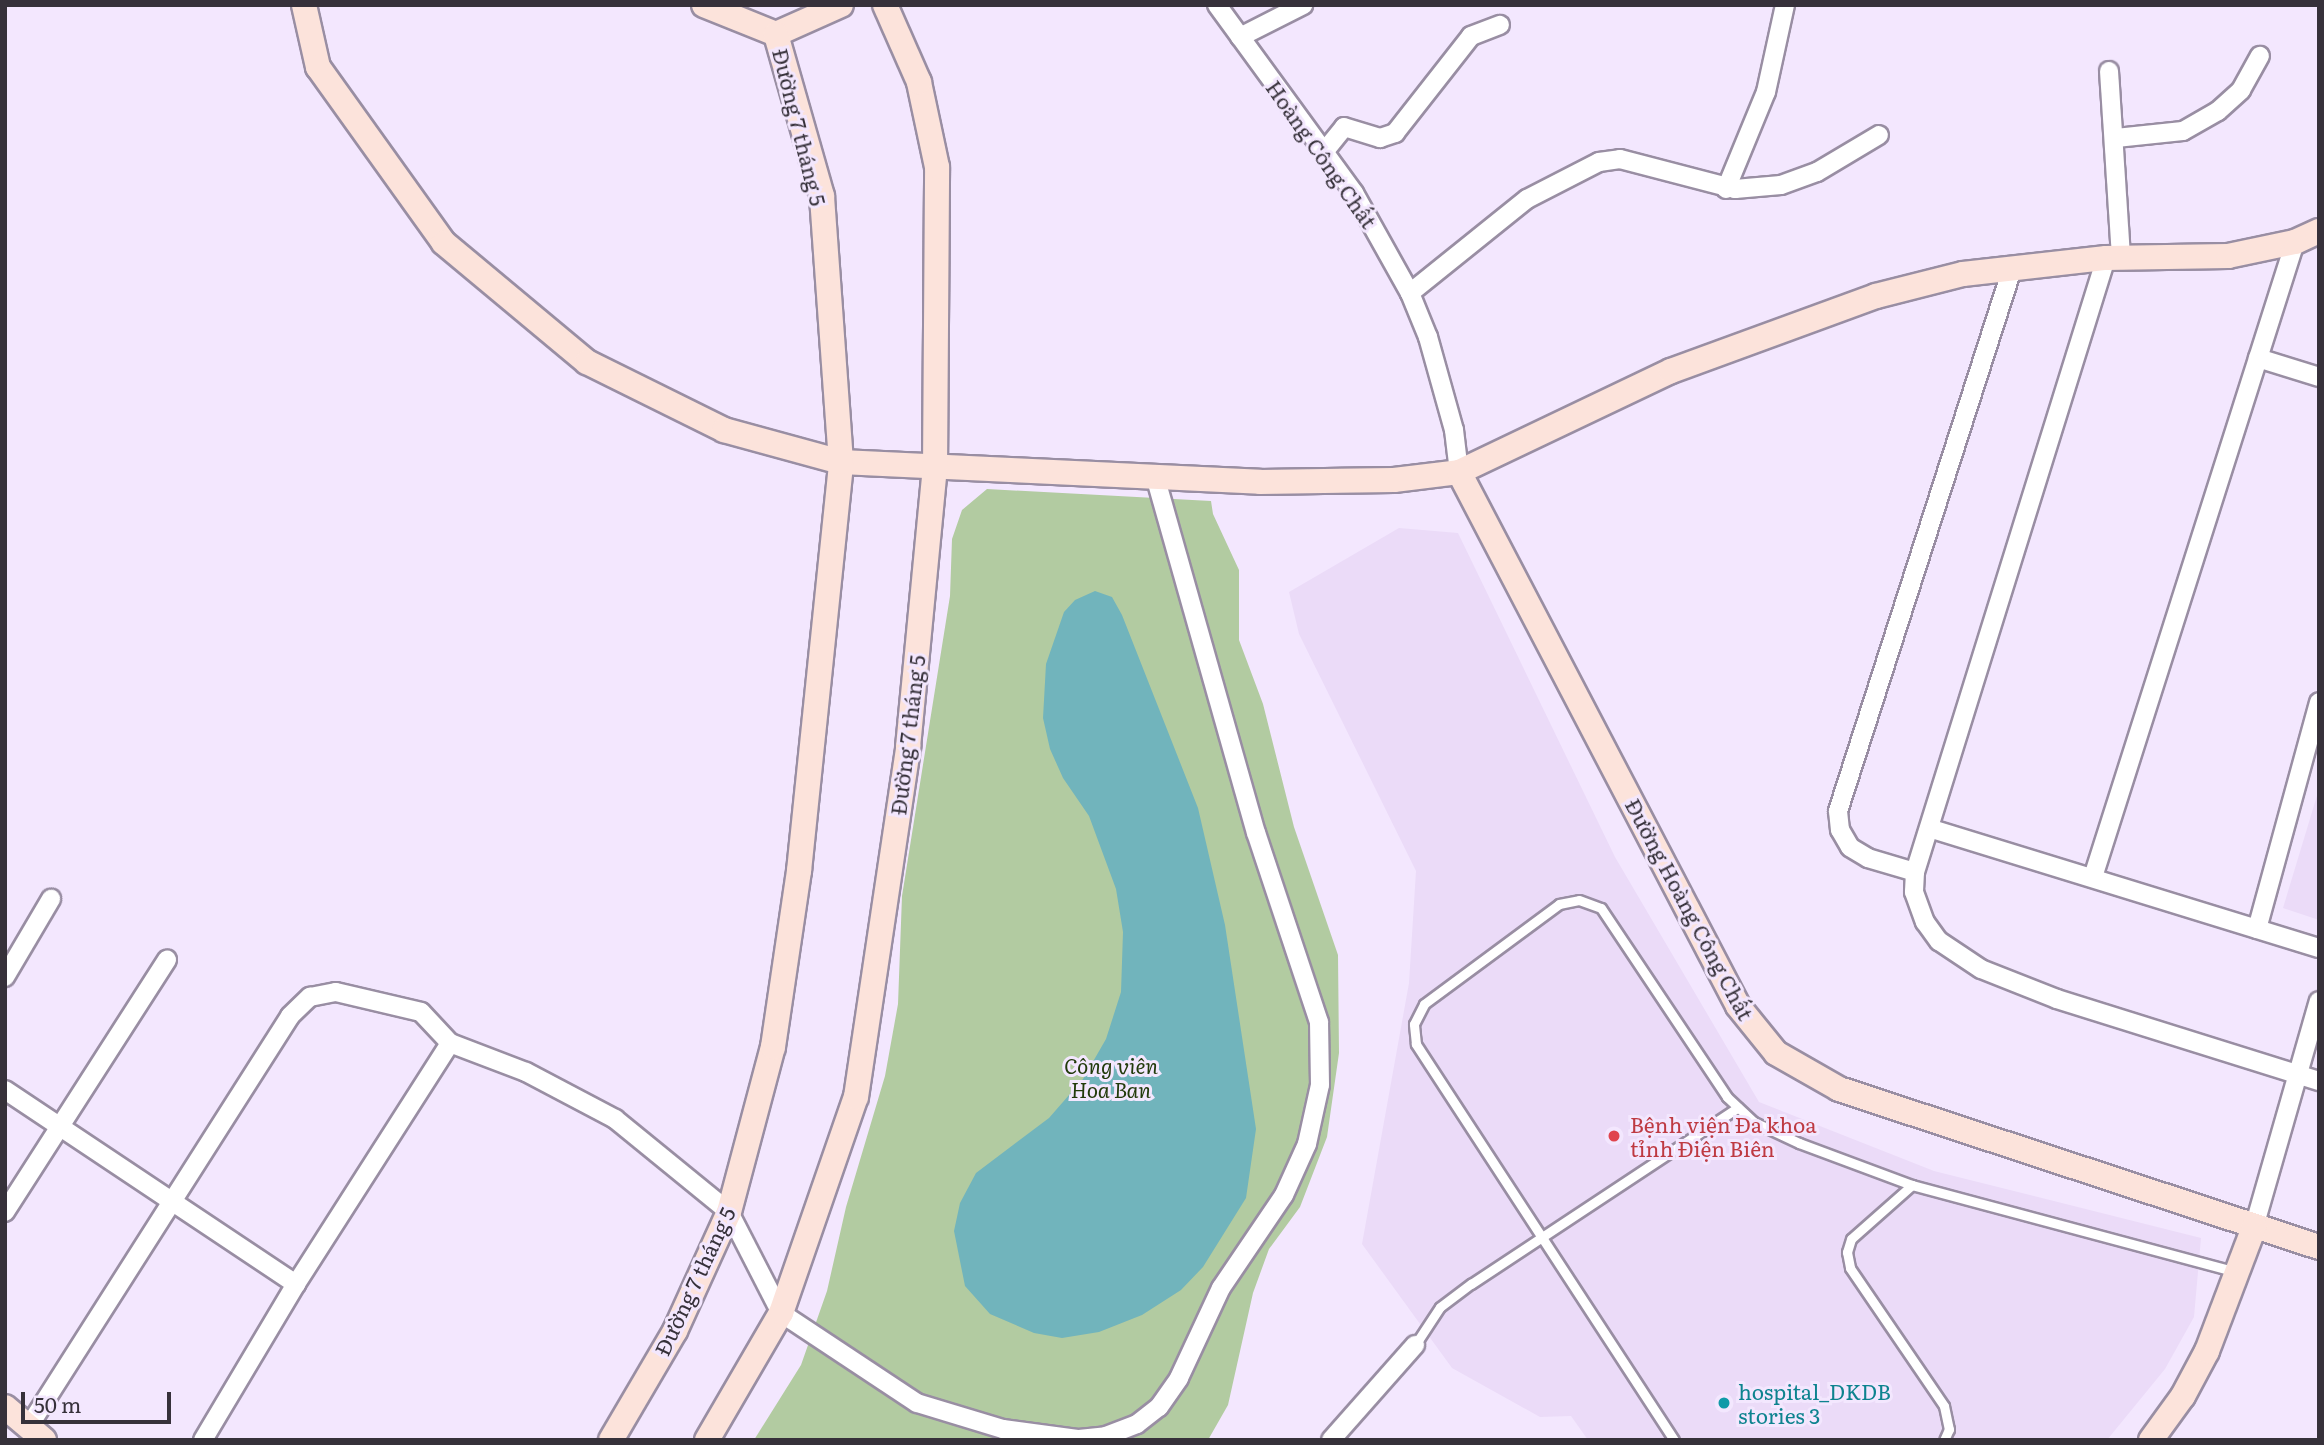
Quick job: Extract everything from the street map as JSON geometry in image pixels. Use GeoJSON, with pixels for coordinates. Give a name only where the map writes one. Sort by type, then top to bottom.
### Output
{"type":"FeatureCollection","features":[{"type":"Feature","properties":{"kind":"street"},"geometry":{"type":"LineString","coordinates":[[304,5],[318,67],[444,243],[587,362],[724,430],[841,462],[935,469],[1327,481],[1459,472],[1671,371],[1876,296],[1963,274],[2114,258],[2228,256],[2295,242],[2319,231]]}},
{"type":"Feature","properties":{"kind":"street"},"geometry":{"type":"LineString","coordinates":[[704,5],[776,34],[841,5]]}},
{"type":"Feature","properties":{"kind":"street","name":"Đường 7 tháng 5"},"geometry":{"type":"LineString","coordinates":[[707,1440],[781,1313],[856,1097],[908,747],[935,469],[937,167],[919,82],[885,5]]}},
{"type":"Feature","properties":{"kind":"street","name":"Hoàng Công Chất"},"geometry":{"type":"LineString","coordinates":[[1217,5],[1354,193],[1410,293],[1428,337],[1454,430],[1459,472]]}},
{"type":"Feature","properties":{"kind":"street"},"geometry":{"type":"LineString","coordinates":[[1240,37],[1303,5]]}},
{"type":"Feature","properties":{"kind":"street"},"geometry":{"type":"LineString","coordinates":[[1726,190],[1766,92],[1785,5]]}},
{"type":"Feature","properties":{"kind":"street"},"geometry":{"type":"LineString","coordinates":[[1324,152],[1345,127],[1380,138],[1395,133],[1471,36],[1500,25]]}},
{"type":"Feature","properties":{"kind":"street","name":"Đường 7 tháng 5"},"geometry":{"type":"LineString","coordinates":[[611,1440],[675,1331],[729,1212],[777,1020],[816,726],[841,462],[822,196],[776,34]]}},
{"type":"Feature","properties":{"kind":"street"},"geometry":{"type":"LineString","coordinates":[[2116,138],[2183,131],[2218,111],[2241,90],[2260,56]]}},
{"type":"Feature","properties":{"kind":"street"},"geometry":{"type":"LineString","coordinates":[[2109,71],[2116,138],[2114,258],[1932,829],[1915,872],[1914,892],[1924,922],[1939,941],[1981,968],[2057,999],[2319,1081]]}},
{"type":"Feature","properties":{"kind":"street"},"geometry":{"type":"LineString","coordinates":[[1410,293],[1527,199],[1599,162],[1620,159],[1726,190],[1781,185],[1817,172],[1879,135]]}},
{"type":"Feature","properties":{"kind":"street"},"geometry":{"type":"LineString","coordinates":[[2093,877],[2295,242]]}},
{"type":"Feature","properties":{"kind":"street"},"geometry":{"type":"LineString","coordinates":[[1915,872],[1868,858],[1850,847],[1840,830],[1838,811],[2012,269]]}},
{"type":"Feature","properties":{"kind":"street"},"geometry":{"type":"LineString","coordinates":[[2258,358],[2319,377]]}},
{"type":"Feature","properties":{"kind":"street","name":"Đường Hoàng Công Chất"},"geometry":{"type":"LineString","coordinates":[[1459,472],[1738,1006],[1776,1054],[1839,1089],[2319,1247]]}},
{"type":"Feature","properties":{"kind":"street"},"geometry":{"type":"LineString","coordinates":[[5,1407],[36,1433],[172,1201],[290,1016],[310,997],[336,992],[421,1012],[450,1042],[526,1072],[615,1119],[729,1212],[781,1313],[917,1403],[1003,1429],[1079,1439],[1106,1436],[1137,1424],[1166,1397],[1179,1378],[1221,1288],[1290,1183],[1307,1144],[1320,1085],[1319,1022],[1256,833],[1155,477]]}},
{"type":"Feature","properties":{"kind":"street"},"geometry":{"type":"LineString","coordinates":[[2257,929],[2319,702]]}},
{"type":"Feature","properties":{"kind":"street"},"geometry":{"type":"LineString","coordinates":[[1932,829],[2319,947]]}},
{"type":"Feature","properties":{"kind":"street"},"geometry":{"type":"LineString","coordinates":[[5,977],[51,899]]}},
{"type":"Feature","properties":{"kind":"street"},"geometry":{"type":"LineString","coordinates":[[5,1212],[167,960]]}},
{"type":"Feature","properties":{"kind":"street"},"geometry":{"type":"LineString","coordinates":[[2151,1440],[2195,1373],[2236,1272],[2253,1227],[2319,1001]]}},
{"type":"Feature","properties":{"kind":"street"},"geometry":{"type":"LineString","coordinates":[[203,1440],[296,1284],[450,1042]]}},
{"type":"Feature","properties":{"kind":"street"},"geometry":{"type":"LineString","coordinates":[[5,1090],[296,1284]]}},
{"type":"Feature","properties":{"kind":"street"},"geometry":{"type":"LineString","coordinates":[[1331,1440],[1416,1345]]}},
{"type":"Feature","properties":{"kind":"lane"},"geometry":{"type":"LineString","coordinates":[[1674,1440],[1416,1044],[1414,1024],[1424,1004],[1559,904],[1579,900],[1601,908],[1738,1107],[1754,1122],[1799,1143],[1912,1185],[2236,1272]]}},
{"type":"Feature","properties":{"kind":"lane"},"geometry":{"type":"LineString","coordinates":[[1416,1345],[1440,1307],[1738,1107]]}},
{"type":"Feature","properties":{"kind":"lane"},"geometry":{"type":"LineString","coordinates":[[1912,1185],[1851,1239],[1847,1252],[1850,1268],[1944,1406],[1949,1429],[1944,1440]]}},
{"type":"Feature","properties":{"kind":"shaded area","name":"Bệnh viện Đa khoa tỉnh Điện Biên"},"geometry":{"type":"Polygon","coordinates":[[[1399,528],[1458,533],[1615,857],[1759,1102],[1934,1171],[2201,1238],[2194,1317],[2165,1369],[2107,1440],[1588,1440],[1571,1416],[1540,1417],[1452,1368],[1362,1244],[1409,983],[1416,871],[1299,634],[1289,592],[1399,528]]]}},
{"type":"Feature","properties":{"kind":"shaded area"},"geometry":{"type":"Polygon","coordinates":[[[1095,591],[1112,597],[1122,615],[1198,808],[1225,925],[1256,1129],[1246,1198],[1203,1267],[1181,1290],[1142,1315],[1099,1332],[1062,1338],[1034,1333],[990,1314],[965,1286],[954,1231],[960,1203],[976,1173],[1049,1118],[1083,1079],[1106,1039],[1121,992],[1123,932],[1116,889],[1089,816],[1063,778],[1050,749],[1043,718],[1046,664],[1064,612],[1075,600],[1095,591]]]}},
{"type":"Feature","properties":{"kind":"shaded area"},"geometry":{"type":"Polygon","coordinates":[[[2319,789],[2319,920],[2283,908],[2319,789]]]}},
{"type":"Feature","properties":{"kind":"green space","name":"Công viên Hoa Ban"},"geometry":{"type":"Polygon","coordinates":[[[987,489],[1211,501],[1213,514],[1239,570],[1239,640],[1263,704],[1294,827],[1338,955],[1339,1053],[1327,1137],[1300,1207],[1269,1249],[1253,1293],[1228,1405],[1208,1440],[754,1440],[801,1365],[827,1291],[846,1207],[885,1076],[898,1004],[902,896],[950,596],[952,539],[962,510],[987,489]]]}},
{"type":"Feature","properties":{"kind":"place","name":"Bệnh viện Đa khoa tỉnh Điện Biên"},"geometry":{"type":"Point","coordinates":[1614,1136]}},
{"type":"Feature","properties":{"kind":"place","name":"hospital_DKDB stories 3"},"geometry":{"type":"Point","coordinates":[1724,1403]}}]}
